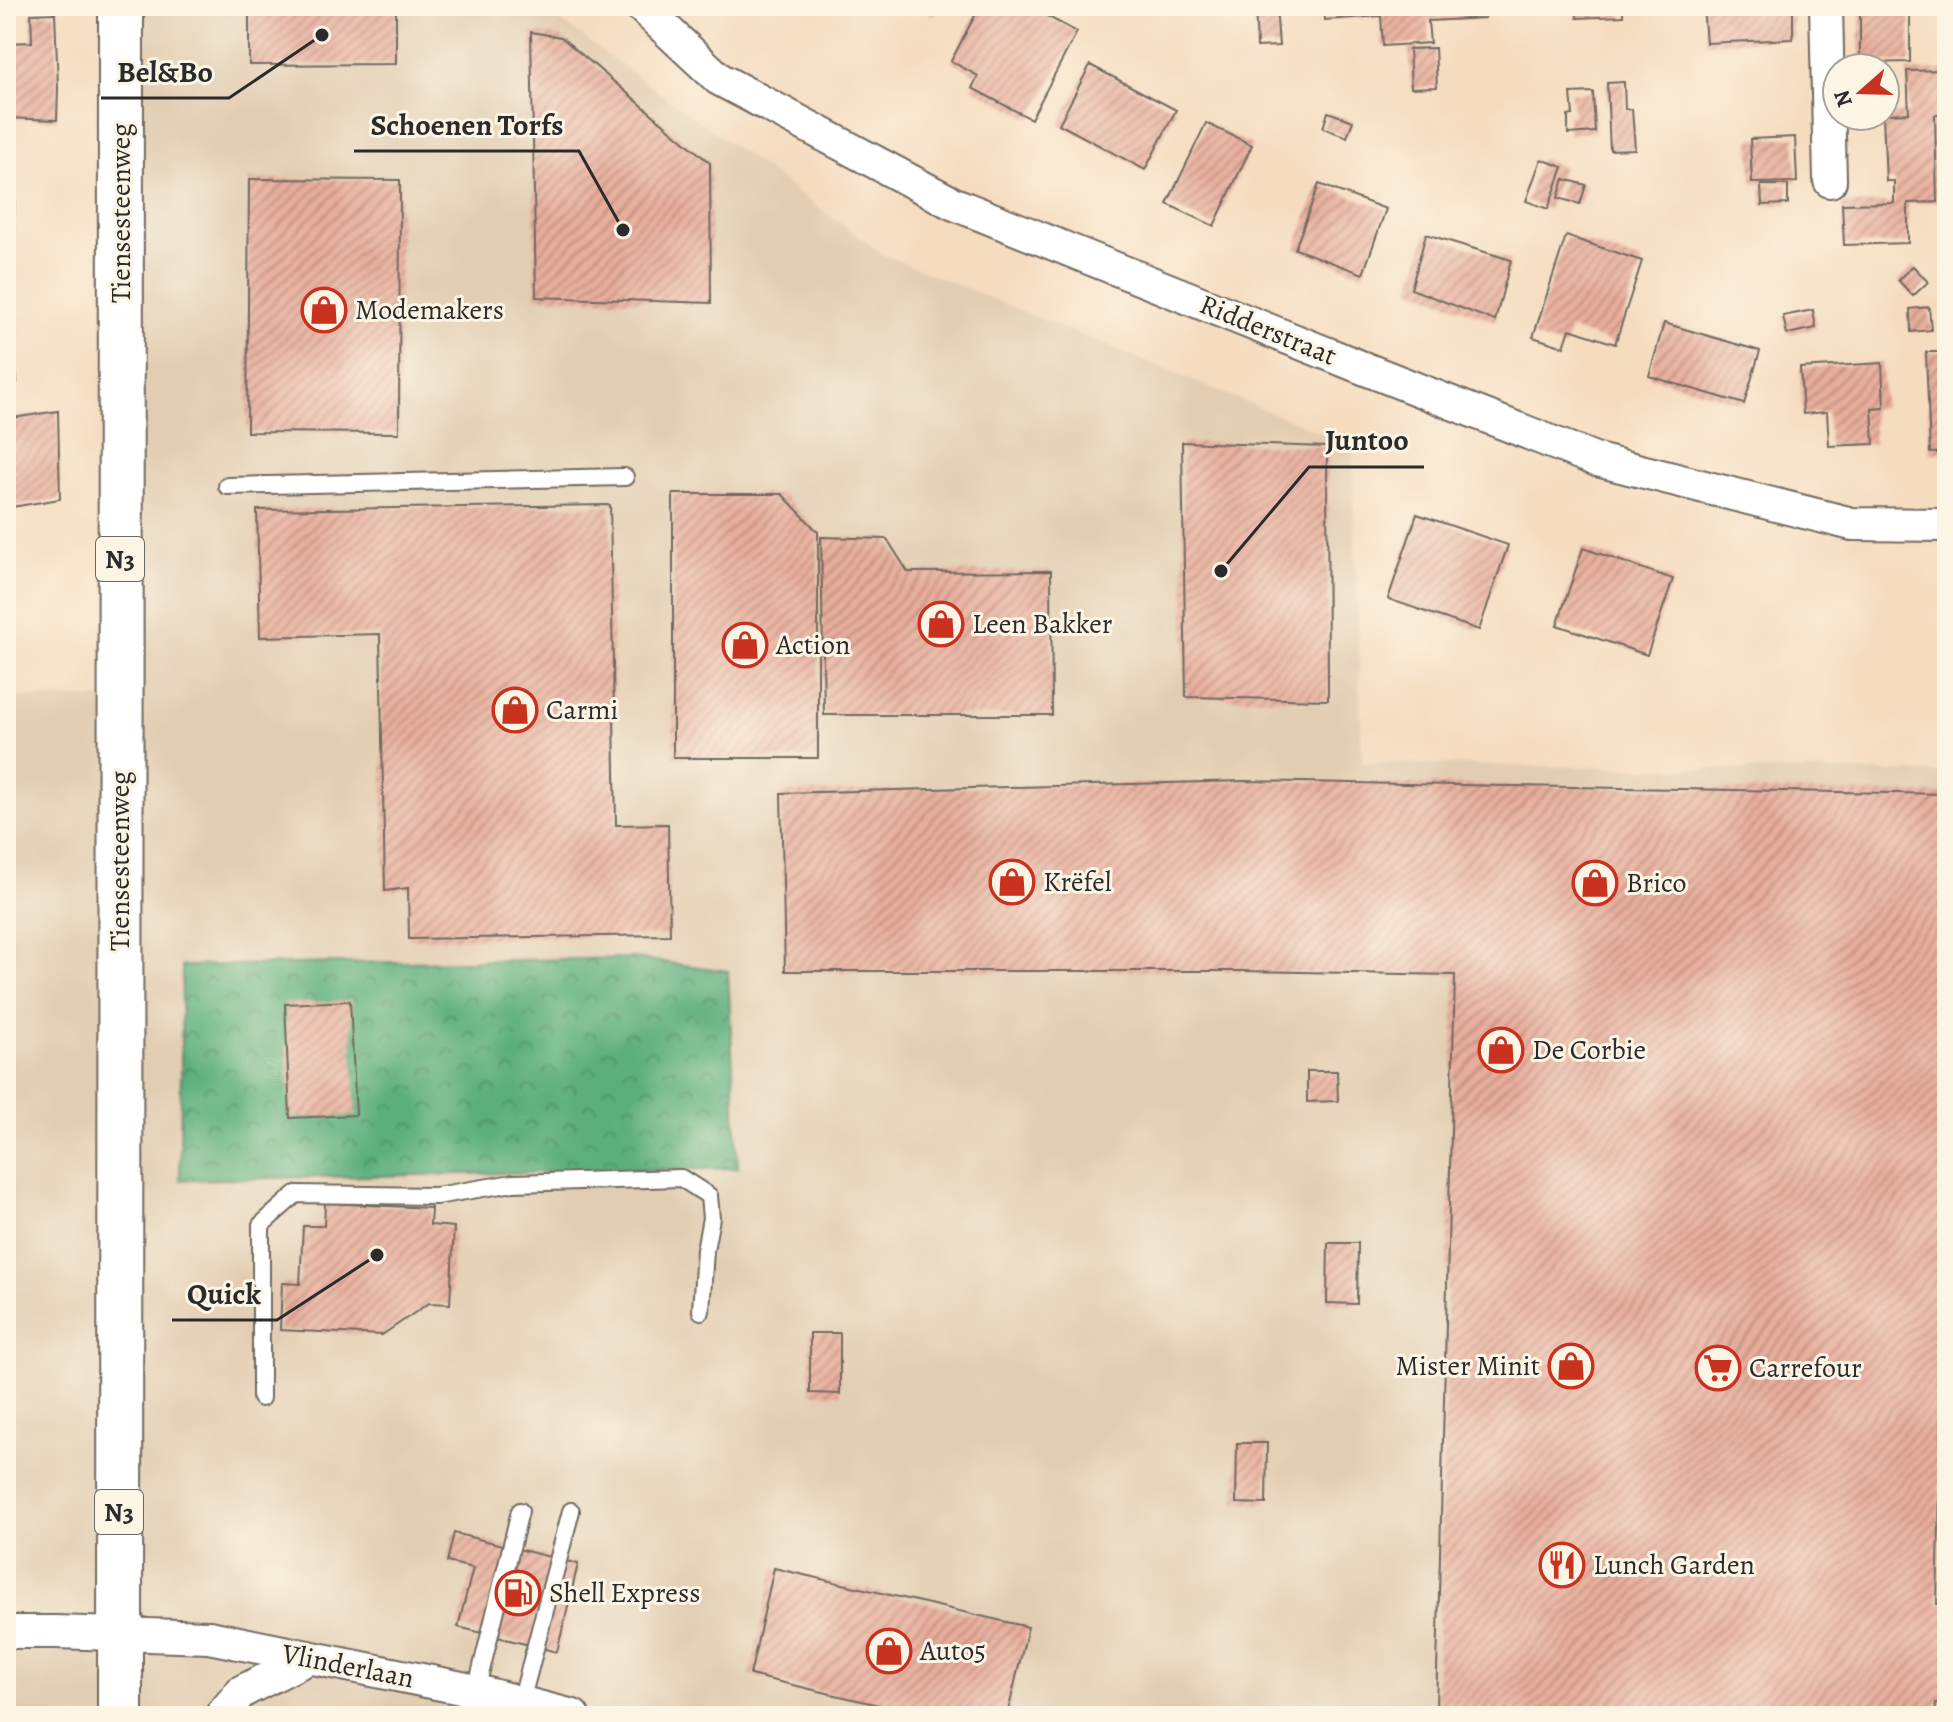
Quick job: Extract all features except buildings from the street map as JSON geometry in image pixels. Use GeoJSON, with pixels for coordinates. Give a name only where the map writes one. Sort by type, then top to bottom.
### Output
{"type":"FeatureCollection","features":[{"type":"Feature","properties":{"kind":"main road","name":"Tiensesteenweg"},"geometry":{"type":"LineString","coordinates":[[120,1716],[121,6]]}},
{"type":"Feature","properties":{"kind":"street","name":"Ridderstraat"},"geometry":{"type":"LineString","coordinates":[[641,6],[719,79],[952,203],[1372,372],[1597,460],[1852,524],[1947,525]]}},
{"type":"Feature","properties":{"kind":"street"},"geometry":{"type":"LineString","coordinates":[[1826,6],[1830,181]]}},
{"type":"Feature","properties":{"kind":"street","name":"Vlinderlaan"},"geometry":{"type":"LineString","coordinates":[[6,1632],[209,1637],[476,1691],[573,1716]]}},
{"type":"Feature","properties":{"kind":"street"},"geometry":{"type":"LineString","coordinates":[[221,1716],[241,1692],[308,1658]]}},
{"type":"Feature","properties":{"kind":"lane"},"geometry":{"type":"LineString","coordinates":[[227,486],[625,477]]}},
{"type":"Feature","properties":{"kind":"lane"},"geometry":{"type":"LineString","coordinates":[[261,1398],[261,1225],[296,1194],[436,1196],[513,1183],[681,1178],[709,1196],[711,1218],[705,1250],[701,1311]]}},
{"type":"Feature","properties":{"kind":"lane"},"geometry":{"type":"LineString","coordinates":[[476,1691],[520,1511]]}},
{"type":"Feature","properties":{"kind":"lane"},"geometry":{"type":"LineString","coordinates":[[521,1702],[571,1511]]}},
{"type":"Feature","properties":{"kind":"shaded area"},"geometry":{"type":"Polygon","coordinates":[[[121,6],[540,6],[884,255],[1352,445],[1362,763],[1947,773],[1947,1716],[6,1716],[6,697],[120,699],[121,6]]]}},
{"type":"Feature","properties":{"kind":"green space"},"geometry":{"type":"Polygon","coordinates":[[[632,958],[728,971],[738,1168],[180,1180],[182,966],[632,958]]]}},
{"type":"Feature","properties":{"kind":"place","name":"Bel&Bo"},"geometry":{"type":"Point","coordinates":[322,35]}},
{"type":"Feature","properties":{"kind":"place","name":"Schoenen Torfs"},"geometry":{"type":"Point","coordinates":[623,230]}},
{"type":"Feature","properties":{"kind":"place","name":"Modemakers"},"geometry":{"type":"Point","coordinates":[324,310]}},
{"type":"Feature","properties":{"kind":"place","name":"Juntoo"},"geometry":{"type":"Point","coordinates":[1221,571]}},
{"type":"Feature","properties":{"kind":"place","name":"Leen Bakker"},"geometry":{"type":"Point","coordinates":[941,624]}},
{"type":"Feature","properties":{"kind":"place","name":"Action"},"geometry":{"type":"Point","coordinates":[745,645]}},
{"type":"Feature","properties":{"kind":"place","name":"Carmi"},"geometry":{"type":"Point","coordinates":[515,710]}},
{"type":"Feature","properties":{"kind":"place","name":"Krëfel"},"geometry":{"type":"Point","coordinates":[1012,882]}},
{"type":"Feature","properties":{"kind":"place","name":"Brico"},"geometry":{"type":"Point","coordinates":[1595,883]}},
{"type":"Feature","properties":{"kind":"place","name":"De Corbie"},"geometry":{"type":"Point","coordinates":[1501,1050]}},
{"type":"Feature","properties":{"kind":"place","name":"Quick"},"geometry":{"type":"Point","coordinates":[377,1255]}},
{"type":"Feature","properties":{"kind":"place","name":"Mister Minit"},"geometry":{"type":"Point","coordinates":[1571,1366]}},
{"type":"Feature","properties":{"kind":"place","name":"Carrefour"},"geometry":{"type":"Point","coordinates":[1718,1368]}},
{"type":"Feature","properties":{"kind":"place","name":"Lunch Garden"},"geometry":{"type":"Point","coordinates":[1562,1565]}},
{"type":"Feature","properties":{"kind":"place","name":"Shell Express"},"geometry":{"type":"Point","coordinates":[518,1593]}},
{"type":"Feature","properties":{"kind":"place","name":"Auto5"},"geometry":{"type":"Point","coordinates":[889,1651]}}]}
